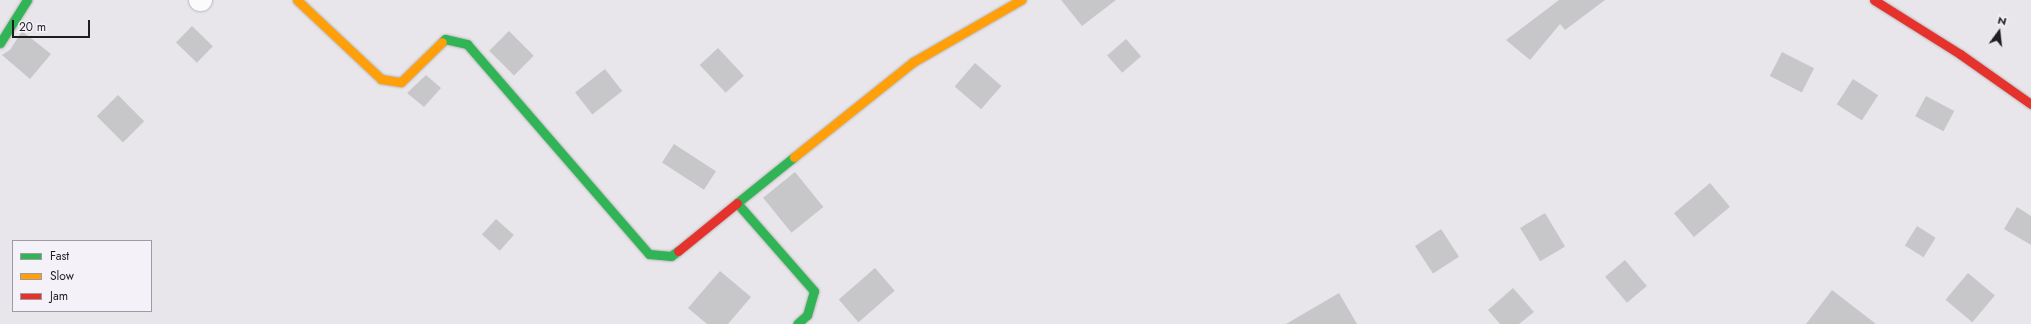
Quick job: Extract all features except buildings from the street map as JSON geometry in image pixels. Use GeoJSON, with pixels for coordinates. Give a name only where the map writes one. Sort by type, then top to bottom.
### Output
{"type":"FeatureCollection","features":[{"type":"Feature","properties":{"kind":"street"},"geometry":{"type":"LineString","coordinates":[[0,43],[27,0]]}},
{"type":"Feature","properties":{"kind":"street"},"geometry":{"type":"LineString","coordinates":[[297,0],[381,79],[400,82],[445,39],[467,44],[649,254],[671,256],[913,62],[1021,0]]}},
{"type":"Feature","properties":{"kind":"street"},"geometry":{"type":"LineString","coordinates":[[1874,0],[1960,54],[2031,104]]}},
{"type":"Feature","properties":{"kind":"street"},"geometry":{"type":"LineString","coordinates":[[737,203],[814,291],[807,315],[797,324]]}},
{"type":"Feature","properties":{"kind":"traffic: fast"},"geometry":{"type":"LineString","coordinates":[[0,43],[27,0]]}},
{"type":"Feature","properties":{"kind":"traffic: fast"},"geometry":{"type":"LineString","coordinates":[[442,42],[445,39],[467,44],[649,254],[671,256],[678,251]]}},
{"type":"Feature","properties":{"kind":"traffic: fast"},"geometry":{"type":"LineString","coordinates":[[794,157],[737,203],[814,291],[807,315],[797,324]]}},
{"type":"Feature","properties":{"kind":"traffic: slow"},"geometry":{"type":"LineString","coordinates":[[297,0],[381,79],[401,82],[442,42]]}},
{"type":"Feature","properties":{"kind":"traffic: slow"},"geometry":{"type":"LineString","coordinates":[[794,157],[913,62],[1021,0]]}},
{"type":"Feature","properties":{"kind":"traffic: jam"},"geometry":{"type":"LineString","coordinates":[[1874,0],[1960,54],[2031,104]]}},
{"type":"Feature","properties":{"kind":"traffic: jam"},"geometry":{"type":"LineString","coordinates":[[678,251],[737,203]]}}]}
